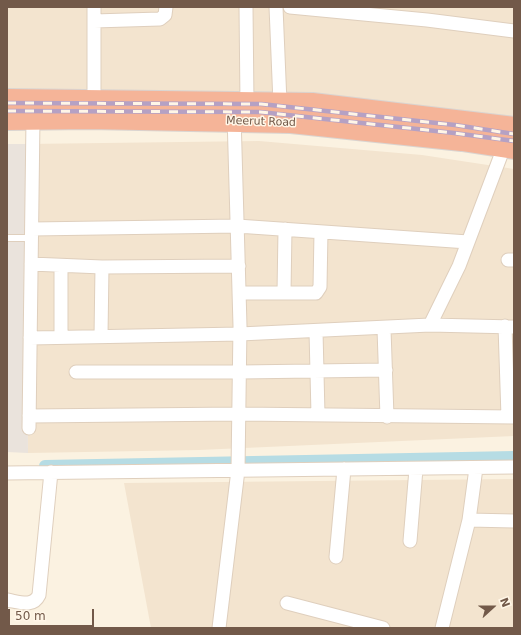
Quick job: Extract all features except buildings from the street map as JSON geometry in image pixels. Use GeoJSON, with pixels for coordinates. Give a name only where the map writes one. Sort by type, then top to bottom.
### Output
{"type":"FeatureCollection","features":[{"type":"Feature","properties":{"kind":"highway","name":"Meerut Road"},"geometry":{"type":"LineString","coordinates":[[7,100],[94,102],[238,109],[291,122],[462,140],[511,141]]}},
{"type":"Feature","properties":{"kind":"highway","name":"Meerut Road"},"geometry":{"type":"LineString","coordinates":[[7,119],[238,109],[280,103],[312,104],[511,141]]}},
{"type":"Feature","properties":{"kind":"street"},"geometry":{"type":"LineString","coordinates":[[94,7],[94,102]]}},
{"type":"Feature","properties":{"kind":"street"},"geometry":{"type":"LineString","coordinates":[[94,21],[160,19],[165,15],[166,7]]}},
{"type":"Feature","properties":{"kind":"street"},"geometry":{"type":"LineString","coordinates":[[219,628],[238,467],[239,444],[240,334],[237,226],[238,109],[246,7]]}},
{"type":"Feature","properties":{"kind":"street"},"geometry":{"type":"LineString","coordinates":[[276,7],[280,103]]}},
{"type":"Feature","properties":{"kind":"street"},"geometry":{"type":"LineString","coordinates":[[290,7],[427,20],[514,31]]}},
{"type":"Feature","properties":{"kind":"street"},"geometry":{"type":"LineString","coordinates":[[30,338],[240,334],[384,329],[430,325],[510,326],[511,417],[239,414],[29,422],[30,338],[31,264],[32,234],[33,119]]}},
{"type":"Feature","properties":{"kind":"street"},"geometry":{"type":"LineString","coordinates":[[430,325],[451,285],[511,141]]}},
{"type":"Feature","properties":{"kind":"street"},"geometry":{"type":"LineString","coordinates":[[32,234],[237,226],[468,242]]}},
{"type":"Feature","properties":{"kind":"street"},"geometry":{"type":"LineString","coordinates":[[284,293],[285,229]]}},
{"type":"Feature","properties":{"kind":"street"},"geometry":{"type":"LineString","coordinates":[[239,292],[311,294],[318,291],[322,232]]}},
{"type":"Feature","properties":{"kind":"street"},"geometry":{"type":"LineString","coordinates":[[31,264],[102,267],[238,266]]}},
{"type":"Feature","properties":{"kind":"street"},"geometry":{"type":"LineString","coordinates":[[61,266],[61,337]]}},
{"type":"Feature","properties":{"kind":"street"},"geometry":{"type":"LineString","coordinates":[[101,336],[102,267]]}},
{"type":"Feature","properties":{"kind":"street"},"geometry":{"type":"LineString","coordinates":[[384,329],[387,416]]}},
{"type":"Feature","properties":{"kind":"street"},"geometry":{"type":"LineString","coordinates":[[316,331],[318,415]]}},
{"type":"Feature","properties":{"kind":"street"},"geometry":{"type":"LineString","coordinates":[[76,372],[386,370]]}},
{"type":"Feature","properties":{"kind":"street"},"geometry":{"type":"LineString","coordinates":[[7,473],[238,467],[344,469],[514,467]]}},
{"type":"Feature","properties":{"kind":"street"},"geometry":{"type":"LineString","coordinates":[[442,628],[469,520],[476,468]]}},
{"type":"Feature","properties":{"kind":"street"},"geometry":{"type":"LineString","coordinates":[[336,557],[344,469]]}},
{"type":"Feature","properties":{"kind":"street"},"geometry":{"type":"LineString","coordinates":[[410,541],[416,469]]}},
{"type":"Feature","properties":{"kind":"street"},"geometry":{"type":"LineString","coordinates":[[7,600],[32,603],[37,600],[39,594],[51,472]]}},
{"type":"Feature","properties":{"kind":"street"},"geometry":{"type":"LineString","coordinates":[[469,520],[514,521]]}},
{"type":"Feature","properties":{"kind":"street"},"geometry":{"type":"LineString","coordinates":[[287,603],[383,628]]}},
{"type":"Feature","properties":{"kind":"lane"},"geometry":{"type":"LineString","coordinates":[[7,238],[32,234]]}},
{"type":"Feature","properties":{"kind":"shaded area"},"geometry":{"type":"Polygon","coordinates":[[[7,7],[514,7],[514,119],[7,95],[7,7]]]}},
{"type":"Feature","properties":{"kind":"shaded area"},"geometry":{"type":"Polygon","coordinates":[[[259,141],[422,155],[514,169],[514,436],[199,450],[28,453],[26,144],[259,141]]]}},
{"type":"Feature","properties":{"kind":"shaded area"},"geometry":{"type":"Polygon","coordinates":[[[7,144],[26,144],[28,453],[7,452],[7,144]]]}},
{"type":"Feature","properties":{"kind":"shaded area"},"geometry":{"type":"Polygon","coordinates":[[[514,479],[514,628],[151,628],[124,483],[514,479]]]}},
{"type":"Feature","properties":{"kind":"waterway"},"geometry":{"type":"LineString","coordinates":[[45,466],[514,457]]}},
{"type":"Feature","properties":{"kind":"railway"},"geometry":{"type":"LineString","coordinates":[[7,103],[261,104],[455,125],[514,134]]}},
{"type":"Feature","properties":{"kind":"railway"},"geometry":{"type":"LineString","coordinates":[[7,111],[260,112],[514,141]]}}]}
